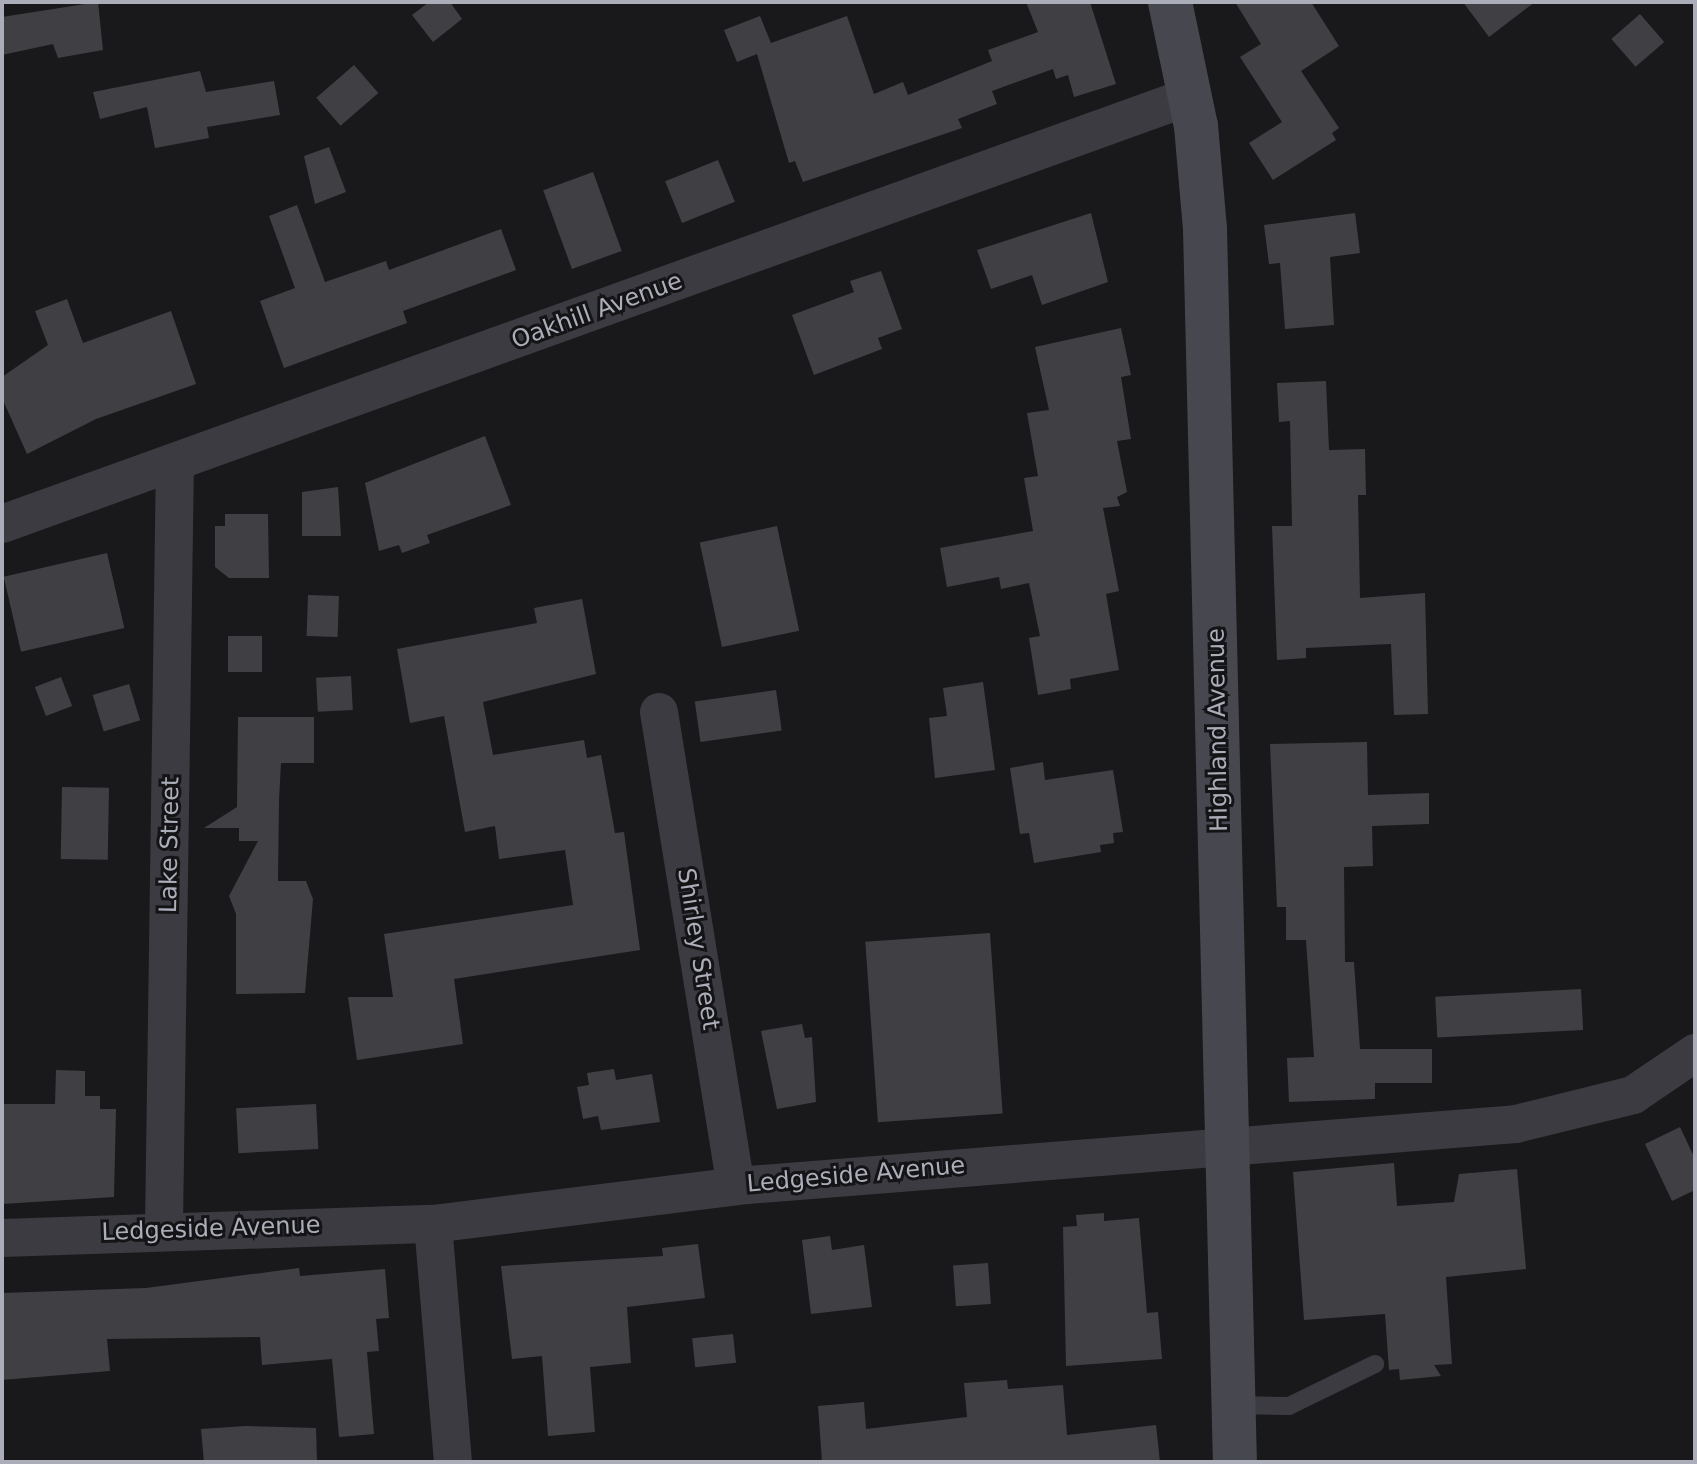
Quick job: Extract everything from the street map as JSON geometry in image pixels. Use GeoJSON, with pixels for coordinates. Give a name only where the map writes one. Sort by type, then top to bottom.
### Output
{"type":"FeatureCollection","features":[{"type":"Feature","properties":{"kind":"main road","name":"Highland Avenue"},"geometry":{"type":"LineString","coordinates":[[1170,2],[1191,96],[1205,229],[1235,1462]]}},
{"type":"Feature","properties":{"kind":"street","name":"Oakhill Avenue"},"geometry":{"type":"LineString","coordinates":[[2,524],[1191,96]]}},
{"type":"Feature","properties":{"kind":"street","name":"Lake Street"},"geometry":{"type":"LineString","coordinates":[[164,1227],[175,463]]}},
{"type":"Feature","properties":{"kind":"street","name":"Shirley Street"},"geometry":{"type":"LineString","coordinates":[[659,712],[736,1186]]}},
{"type":"Feature","properties":{"kind":"street","name":"Ledgeside Avenue"},"geometry":{"type":"LineString","coordinates":[[2,1238],[164,1227],[433,1224],[736,1186],[1228,1142],[1516,1124],[1633,1095],[1695,1053]]}},
{"type":"Feature","properties":{"kind":"street"},"geometry":{"type":"LineString","coordinates":[[433,1224],[453,1462]]}},
{"type":"Feature","properties":{"kind":"lane"},"geometry":{"type":"LineString","coordinates":[[1234,1405],[1289,1406],[1375,1364]]}},
{"type":"Feature","properties":{"kind":"building"},"geometry":{"type":"Polygon","coordinates":[[[98,2],[103,50],[58,58],[53,44],[2,55],[2,17],[98,2]]]}},
{"type":"Feature","properties":{"kind":"building"},"geometry":{"type":"Polygon","coordinates":[[[429,2],[450,2],[462,19],[433,42],[412,15],[429,2]]]}},
{"type":"Feature","properties":{"kind":"building"},"geometry":{"type":"Polygon","coordinates":[[[1026,2],[1090,2],[1116,84],[1074,97],[1068,75],[1056,79],[1053,69],[992,91],[997,104],[958,119],[962,128],[803,182],[795,161],[789,163],[757,54],[737,62],[724,30],[760,16],[771,43],[847,16],[874,94],[903,82],[908,95],[992,61],[988,50],[1038,32],[1026,2]]]}},
{"type":"Feature","properties":{"kind":"building"},"geometry":{"type":"Polygon","coordinates":[[[1235,2],[1311,2],[1339,46],[1301,71],[1339,128],[1332,133],[1336,140],[1273,180],[1249,143],[1282,122],[1240,57],[1261,44],[1235,2]]]}},
{"type":"Feature","properties":{"kind":"building"},"geometry":{"type":"Polygon","coordinates":[[[1463,2],[1535,2],[1489,37],[1463,2]]]}},
{"type":"Feature","properties":{"kind":"building"},"geometry":{"type":"Polygon","coordinates":[[[1640,14],[1664,42],[1636,67],[1611,39],[1640,14]]]}},
{"type":"Feature","properties":{"kind":"building"},"geometry":{"type":"Polygon","coordinates":[[[354,65],[378,93],[341,126],[316,98],[354,65]]]}},
{"type":"Feature","properties":{"kind":"building"},"geometry":{"type":"Polygon","coordinates":[[[200,71],[206,92],[274,81],[280,115],[207,127],[209,138],[155,148],[147,107],[100,119],[93,92],[200,71]]]}},
{"type":"Feature","properties":{"kind":"building"},"geometry":{"type":"Polygon","coordinates":[[[329,147],[346,192],[315,204],[304,156],[329,147]]]}},
{"type":"Feature","properties":{"kind":"building"},"geometry":{"type":"Polygon","coordinates":[[[718,160],[735,202],[682,223],[665,181],[718,160]]]}},
{"type":"Feature","properties":{"kind":"building"},"geometry":{"type":"Polygon","coordinates":[[[593,172],[622,251],[572,269],[543,190],[593,172]]]}},
{"type":"Feature","properties":{"kind":"building"},"geometry":{"type":"Polygon","coordinates":[[[297,205],[325,282],[386,261],[389,270],[501,229],[516,270],[403,311],[407,323],[284,368],[260,301],[295,288],[269,216],[297,205]]]}},
{"type":"Feature","properties":{"kind":"building"},"geometry":{"type":"Polygon","coordinates":[[[1091,213],[1108,282],[1042,305],[1032,275],[991,289],[977,250],[1091,213]]]}},
{"type":"Feature","properties":{"kind":"building"},"geometry":{"type":"Polygon","coordinates":[[[1355,213],[1360,253],[1330,257],[1334,325],[1285,329],[1280,263],[1269,264],[1264,225],[1355,213]]]}},
{"type":"Feature","properties":{"kind":"building"},"geometry":{"type":"Polygon","coordinates":[[[881,271],[902,329],[878,338],[882,349],[814,375],[792,315],[854,292],[850,281],[881,271]]]}},
{"type":"Feature","properties":{"kind":"building"},"geometry":{"type":"Polygon","coordinates":[[[67,299],[83,343],[171,311],[196,384],[96,419],[27,454],[2,398],[2,377],[48,345],[35,311],[67,299]]]}},
{"type":"Feature","properties":{"kind":"building"},"geometry":{"type":"Polygon","coordinates":[[[1121,328],[1131,375],[1121,377],[1131,439],[1117,441],[1127,492],[1117,497],[1120,506],[1103,508],[1119,591],[1106,594],[1119,670],[1070,679],[1071,689],[1038,695],[1029,638],[1040,636],[1029,583],[1001,589],[999,577],[947,587],[940,548],[1033,531],[1024,478],[1038,476],[1027,413],[1049,410],[1035,347],[1121,328]]]}},
{"type":"Feature","properties":{"kind":"building"},"geometry":{"type":"Polygon","coordinates":[[[1326,381],[1329,450],[1365,449],[1366,495],[1358,495],[1360,598],[1425,593],[1428,714],[1394,715],[1391,644],[1306,648],[1306,658],[1277,660],[1272,526],[1292,526],[1290,421],[1279,422],[1277,383],[1326,381]]]}},
{"type":"Feature","properties":{"kind":"building"},"geometry":{"type":"Polygon","coordinates":[[[485,436],[511,505],[427,535],[430,543],[402,553],[399,545],[379,551],[365,483],[485,436]]]}},
{"type":"Feature","properties":{"kind":"building"},"geometry":{"type":"Polygon","coordinates":[[[338,487],[341,536],[302,536],[302,492],[338,487]]]}},
{"type":"Feature","properties":{"kind":"building"},"geometry":{"type":"Polygon","coordinates":[[[225,514],[268,514],[269,578],[229,578],[215,567],[215,526],[225,526],[225,514]]]}},
{"type":"Feature","properties":{"kind":"building"},"geometry":{"type":"Polygon","coordinates":[[[777,526],[799,631],[722,647],[700,542],[777,526]]]}},
{"type":"Feature","properties":{"kind":"building"},"geometry":{"type":"Polygon","coordinates":[[[107,553],[124,628],[21,652],[4,577],[107,553]]]}},
{"type":"Feature","properties":{"kind":"building"},"geometry":{"type":"Polygon","coordinates":[[[308,595],[339,596],[338,637],[307,636],[308,595]]]}},
{"type":"Feature","properties":{"kind":"building"},"geometry":{"type":"Polygon","coordinates":[[[582,599],[596,674],[483,702],[493,755],[584,740],[587,758],[601,755],[615,833],[624,832],[640,950],[454,979],[463,1044],[357,1060],[348,997],[393,997],[384,934],[573,905],[565,850],[499,859],[495,826],[465,832],[444,716],[410,723],[397,649],[537,623],[534,608],[582,599]]]}},
{"type":"Feature","properties":{"kind":"building"},"geometry":{"type":"Polygon","coordinates":[[[228,636],[262,636],[262,672],[228,672],[228,636]]]}},
{"type":"Feature","properties":{"kind":"building"},"geometry":{"type":"Polygon","coordinates":[[[351,676],[353,710],[318,712],[316,678],[351,676]]]}},
{"type":"Feature","properties":{"kind":"building"},"geometry":{"type":"Polygon","coordinates":[[[61,677],[72,706],[46,716],[35,687],[61,677]]]}},
{"type":"Feature","properties":{"kind":"building"},"geometry":{"type":"Polygon","coordinates":[[[983,682],[995,770],[935,778],[929,718],[947,716],[943,688],[983,682]]]}},
{"type":"Feature","properties":{"kind":"building"},"geometry":{"type":"Polygon","coordinates":[[[129,684],[140,720],[104,731],[93,695],[129,684]]]}},
{"type":"Feature","properties":{"kind":"building"},"geometry":{"type":"Polygon","coordinates":[[[776,690],[782,731],[701,742],[695,701],[776,690]]]}},
{"type":"Feature","properties":{"kind":"building"},"geometry":{"type":"Polygon","coordinates":[[[238,717],[314,717],[314,763],[281,763],[279,800],[278,881],[306,881],[313,899],[305,993],[236,994],[236,914],[229,896],[258,841],[239,841],[239,828],[204,828],[237,807],[238,717]]]}},
{"type":"Feature","properties":{"kind":"building"},"geometry":{"type":"Polygon","coordinates":[[[1367,742],[1368,795],[1429,793],[1429,824],[1372,826],[1373,866],[1344,867],[1345,962],[1354,962],[1360,1049],[1432,1049],[1432,1083],[1375,1083],[1375,1099],[1289,1102],[1287,1058],[1314,1057],[1306,940],[1286,940],[1286,907],[1277,907],[1270,744],[1367,742]]]}},
{"type":"Feature","properties":{"kind":"building"},"geometry":{"type":"Polygon","coordinates":[[[1043,762],[1045,780],[1113,770],[1123,832],[1113,833],[1114,843],[1100,845],[1101,852],[1034,863],[1029,833],[1020,834],[1010,768],[1043,762]]]}},
{"type":"Feature","properties":{"kind":"building"},"geometry":{"type":"Polygon","coordinates":[[[62,787],[109,788],[108,860],[61,859],[62,787]]]}},
{"type":"Feature","properties":{"kind":"building"},"geometry":{"type":"Polygon","coordinates":[[[990,933],[1003,1114],[878,1122],[865,942],[990,933]]]}},
{"type":"Feature","properties":{"kind":"building"},"geometry":{"type":"Polygon","coordinates":[[[1581,989],[1583,1030],[1437,1038],[1435,997],[1581,989]]]}},
{"type":"Feature","properties":{"kind":"building"},"geometry":{"type":"Polygon","coordinates":[[[802,1024],[805,1038],[812,1037],[816,1102],[777,1109],[761,1031],[802,1024]]]}},
{"type":"Feature","properties":{"kind":"building"},"geometry":{"type":"Polygon","coordinates":[[[614,1069],[616,1080],[652,1074],[660,1122],[601,1130],[598,1116],[583,1119],[577,1087],[589,1085],[587,1073],[614,1069]]]}},
{"type":"Feature","properties":{"kind":"building"},"geometry":{"type":"Polygon","coordinates":[[[56,1070],[85,1071],[85,1096],[100,1096],[100,1109],[116,1109],[114,1197],[2,1204],[2,1104],[55,1104],[56,1070]]]}},
{"type":"Feature","properties":{"kind":"building"},"geometry":{"type":"Polygon","coordinates":[[[316,1104],[318,1149],[238,1153],[236,1108],[316,1104]]]}},
{"type":"Feature","properties":{"kind":"building"},"geometry":{"type":"Polygon","coordinates":[[[1680,1127],[1695,1159],[1695,1190],[1672,1201],[1645,1144],[1680,1127]]]}},
{"type":"Feature","properties":{"kind":"building"},"geometry":{"type":"Polygon","coordinates":[[[1394,1163],[1397,1206],[1454,1202],[1459,1174],[1517,1169],[1526,1269],[1446,1277],[1452,1364],[1434,1365],[1441,1376],[1400,1380],[1399,1369],[1389,1370],[1385,1314],[1304,1320],[1293,1172],[1394,1163]]]}},
{"type":"Feature","properties":{"kind":"building"},"geometry":{"type":"Polygon","coordinates":[[[1104,1213],[1104,1221],[1139,1218],[1147,1313],[1158,1312],[1162,1359],[1066,1366],[1063,1227],[1077,1226],[1076,1215],[1104,1213]]]}},
{"type":"Feature","properties":{"kind":"building"},"geometry":{"type":"Polygon","coordinates":[[[830,1236],[832,1250],[864,1245],[872,1307],[811,1314],[802,1240],[830,1236]]]}},
{"type":"Feature","properties":{"kind":"building"},"geometry":{"type":"Polygon","coordinates":[[[698,1244],[705,1298],[627,1307],[631,1363],[590,1367],[595,1432],[548,1436],[542,1356],[512,1359],[501,1266],[663,1256],[662,1248],[698,1244]]]}},
{"type":"Feature","properties":{"kind":"building"},"geometry":{"type":"Polygon","coordinates":[[[988,1263],[991,1304],[956,1306],[953,1265],[988,1263]]]}},
{"type":"Feature","properties":{"kind":"building"},"geometry":{"type":"Polygon","coordinates":[[[299,1268],[300,1276],[385,1269],[389,1318],[376,1319],[379,1351],[367,1352],[374,1434],[339,1437],[332,1359],[262,1365],[260,1337],[107,1339],[110,1371],[2,1380],[2,1293],[146,1288],[299,1268]]]}},
{"type":"Feature","properties":{"kind":"building"},"geometry":{"type":"Polygon","coordinates":[[[733,1334],[736,1363],[695,1367],[692,1338],[733,1334]]]}},
{"type":"Feature","properties":{"kind":"building"},"geometry":{"type":"Polygon","coordinates":[[[1007,1380],[1008,1389],[1063,1385],[1067,1435],[1156,1425],[1160,1462],[822,1462],[818,1406],[864,1402],[866,1429],[967,1417],[964,1383],[1007,1380]]]}},
{"type":"Feature","properties":{"kind":"building"},"geometry":{"type":"Polygon","coordinates":[[[245,1426],[316,1428],[317,1462],[204,1462],[201,1429],[245,1426]]]}}]}
